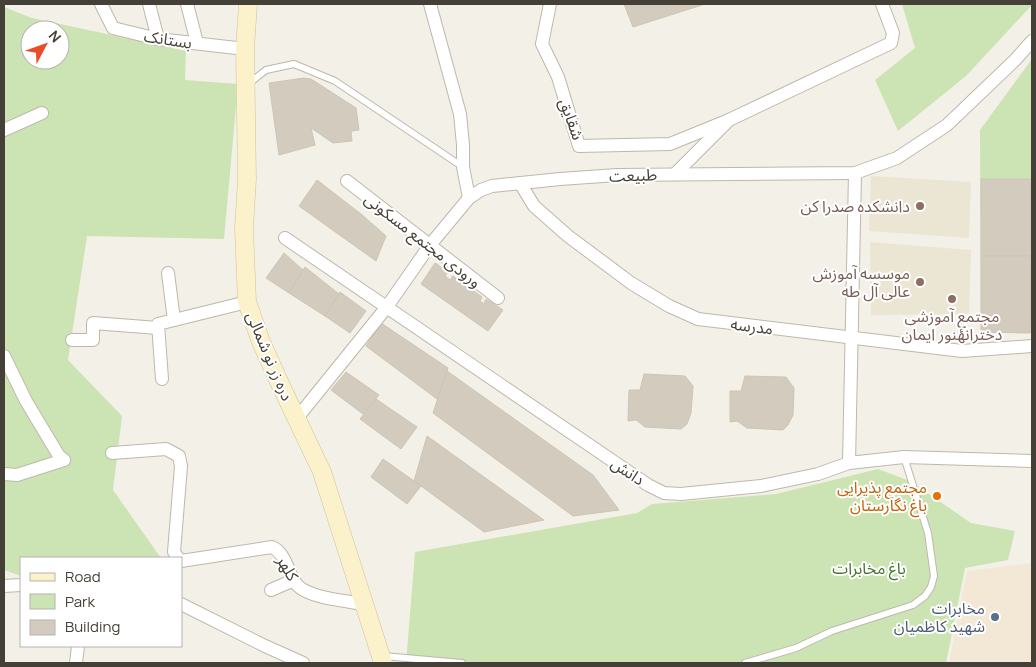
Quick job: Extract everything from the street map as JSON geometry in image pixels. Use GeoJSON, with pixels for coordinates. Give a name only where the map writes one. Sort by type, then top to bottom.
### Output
{"type":"FeatureCollection","features":[{"type":"Feature","properties":{"kind":"street"},"geometry":{"type":"LineString","coordinates":[[149,4],[158,39]]}},
{"type":"Feature","properties":{"kind":"street"},"geometry":{"type":"LineString","coordinates":[[187,4],[197,44]]}},
{"type":"Feature","properties":{"kind":"street","name":"دره زر نو شمالی"},"geometry":{"type":"LineString","coordinates":[[248,4],[245,49],[247,179],[244,228],[247,302],[261,342],[322,472],[382,660]]}},
{"type":"Feature","properties":{"kind":"street"},"geometry":{"type":"LineString","coordinates":[[430,4],[460,114],[463,167],[469,198]]}},
{"type":"Feature","properties":{"kind":"street","name":"شقایق"},"geometry":{"type":"LineString","coordinates":[[550,4],[542,44],[558,77],[579,146],[670,144],[730,120],[891,43],[893,34],[882,4]]}},
{"type":"Feature","properties":{"kind":"street","name":"بستانک"},"geometry":{"type":"LineString","coordinates":[[102,6],[113,28],[158,39],[245,49]]}},
{"type":"Feature","properties":{"kind":"street","name":"طبیعت"},"geometry":{"type":"LineString","coordinates":[[297,418],[386,308],[430,245],[469,198],[481,190],[492,186],[617,175],[855,173],[897,158],[947,125],[1015,60],[1032,41]]}},
{"type":"Feature","properties":{"kind":"street"},"geometry":{"type":"LineString","coordinates":[[4,130],[42,113]]}},
{"type":"Feature","properties":{"kind":"street","name":"شقایق"},"geometry":{"type":"LineString","coordinates":[[675,174],[730,120]]}},
{"type":"Feature","properties":{"kind":"street"},"geometry":{"type":"LineString","coordinates":[[849,462],[855,173]]}},
{"type":"Feature","properties":{"kind":"street","name":"ورودی مجتمع مسکونی"},"geometry":{"type":"LineString","coordinates":[[347,181],[498,298]]}},
{"type":"Feature","properties":{"kind":"street","name":"مدرسه"},"geometry":{"type":"LineString","coordinates":[[520,183],[534,206],[568,236],[631,282],[669,306],[698,319],[962,351],[1032,346]]}},
{"type":"Feature","properties":{"kind":"street","name":"دانش"},"geometry":{"type":"LineString","coordinates":[[285,238],[648,485],[664,493],[681,494],[762,486],[818,474],[849,462],[904,457],[1032,461]]}},
{"type":"Feature","properties":{"kind":"street"},"geometry":{"type":"LineString","coordinates":[[168,273],[174,320]]}},
{"type":"Feature","properties":{"kind":"street"},"geometry":{"type":"LineString","coordinates":[[162,379],[158,324],[247,302]]}},
{"type":"Feature","properties":{"kind":"street"},"geometry":{"type":"LineString","coordinates":[[72,340],[93,340],[93,323],[158,328]]}},
{"type":"Feature","properties":{"kind":"street"},"geometry":{"type":"LineString","coordinates":[[4,356],[26,401],[59,456],[64,460],[17,475],[4,474]]}},
{"type":"Feature","properties":{"kind":"street"},"geometry":{"type":"LineString","coordinates":[[112,453],[166,449],[179,456],[181,466],[174,552],[177,557]]}},
{"type":"Feature","properties":{"kind":"street","name":"کلهر"},"geometry":{"type":"LineString","coordinates":[[182,560],[272,547],[278,550],[282,556],[298,586],[312,593],[364,604]]}},
{"type":"Feature","properties":{"kind":"street"},"geometry":{"type":"LineString","coordinates":[[271,590],[294,580]]}},
{"type":"Feature","properties":{"kind":"street"},"geometry":{"type":"LineString","coordinates":[[4,586],[20,586]]}},
{"type":"Feature","properties":{"kind":"street"},"geometry":{"type":"LineString","coordinates":[[182,604],[303,663]]}},
{"type":"Feature","properties":{"kind":"street"},"geometry":{"type":"LineString","coordinates":[[76,663],[78,647]]}},
{"type":"Feature","properties":{"kind":"lane"},"geometry":{"type":"LineString","coordinates":[[245,86],[266,70],[294,64],[335,81],[463,167]]}},
{"type":"Feature","properties":{"kind":"lane"},"geometry":{"type":"LineString","coordinates":[[745,663],[796,648],[832,631],[913,605],[925,596],[931,587],[934,576],[928,533],[904,457]]}},
{"type":"Feature","properties":{"kind":"lane"},"geometry":{"type":"LineString","coordinates":[[382,660],[462,663]]}},
{"type":"Feature","properties":{"kind":"shaded area","name":"دانشکده صدرا کن"},"geometry":{"type":"Polygon","coordinates":[[[871,176],[971,182],[969,238],[869,231],[871,176]]]}},
{"type":"Feature","properties":{"kind":"shaded area","name":"موسسه آموزش عالی آل طه"},"geometry":{"type":"Polygon","coordinates":[[[870,242],[971,250],[969,314],[871,315],[870,242]]]}},
{"type":"Feature","properties":{"kind":"shaded area","name":"مخابرات شهید کاظمیان"},"geometry":{"type":"Polygon","coordinates":[[[1032,563],[1032,663],[949,663],[967,571],[1032,563]]]}},
{"type":"Feature","properties":{"kind":"green space"},"geometry":{"type":"Polygon","coordinates":[[[902,4],[1032,5],[966,76],[898,131],[875,80],[915,48],[902,4]]]}},
{"type":"Feature","properties":{"kind":"green space"},"geometry":{"type":"Polygon","coordinates":[[[4,7],[41,20],[20,20],[20,70],[70,70],[70,26],[186,51],[185,80],[238,84],[224,239],[87,236],[68,360],[122,416],[113,490],[160,557],[20,557],[20,576],[4,570],[4,7]]]}},
{"type":"Feature","properties":{"kind":"green space"},"geometry":{"type":"Polygon","coordinates":[[[1032,59],[1032,333],[981,332],[980,130],[1032,59]]]}},
{"type":"Feature","properties":{"kind":"green space","name":"باغ مخابرات"},"geometry":{"type":"Polygon","coordinates":[[[878,469],[910,481],[971,523],[1015,531],[1008,560],[965,568],[946,663],[406,663],[415,552],[637,513],[652,504],[776,494],[878,469]]]}},
{"type":"Feature","properties":{"kind":"building"},"geometry":{"type":"Polygon","coordinates":[[[624,4],[705,4],[633,27],[624,4]]]}},
{"type":"Feature","properties":{"kind":"building"},"geometry":{"type":"Polygon","coordinates":[[[304,78],[311,79],[356,108],[359,130],[351,131],[352,141],[333,143],[311,128],[315,145],[279,155],[269,83],[304,78]]]}},
{"type":"Feature","properties":{"kind":"building"},"geometry":{"type":"Polygon","coordinates":[[[981,179],[1031,179],[1031,256],[981,256],[981,179]]]}},
{"type":"Feature","properties":{"kind":"building"},"geometry":{"type":"Polygon","coordinates":[[[317,180],[386,236],[376,261],[299,206],[317,180]]]}},
{"type":"Feature","properties":{"kind":"building"},"geometry":{"type":"Polygon","coordinates":[[[284,253],[303,270],[289,293],[266,278],[284,253]]]}},
{"type":"Feature","properties":{"kind":"building"},"geometry":{"type":"Polygon","coordinates":[[[981,256],[1031,256],[1030,333],[981,332],[981,256]]]}},
{"type":"Feature","properties":{"kind":"building"},"geometry":{"type":"Polygon","coordinates":[[[435,263],[448,272],[445,276],[450,280],[453,276],[482,297],[480,301],[484,304],[486,299],[503,310],[488,331],[421,284],[435,263]]]}},
{"type":"Feature","properties":{"kind":"building"},"geometry":{"type":"Polygon","coordinates":[[[305,267],[339,294],[325,316],[289,293],[305,267]]]}},
{"type":"Feature","properties":{"kind":"building"},"geometry":{"type":"Polygon","coordinates":[[[340,292],[366,311],[350,333],[325,316],[340,292]]]}},
{"type":"Feature","properties":{"kind":"building"},"geometry":{"type":"Polygon","coordinates":[[[381,323],[448,368],[437,399],[366,346],[381,323]]]}},
{"type":"Feature","properties":{"kind":"building"},"geometry":{"type":"Polygon","coordinates":[[[447,371],[593,475],[619,510],[573,516],[433,413],[447,371]]]}},
{"type":"Feature","properties":{"kind":"building"},"geometry":{"type":"Polygon","coordinates":[[[346,372],[379,395],[363,414],[331,390],[346,372]]]}},
{"type":"Feature","properties":{"kind":"building"},"geometry":{"type":"Polygon","coordinates":[[[644,374],[685,376],[693,386],[691,413],[687,424],[681,429],[645,427],[636,420],[628,421],[629,390],[640,390],[644,374]]]}},
{"type":"Feature","properties":{"kind":"building"},"geometry":{"type":"Polygon","coordinates":[[[745,376],[786,377],[794,388],[793,415],[783,430],[747,428],[737,421],[730,422],[730,391],[741,391],[745,376]]]}},
{"type":"Feature","properties":{"kind":"building"},"geometry":{"type":"Polygon","coordinates":[[[376,399],[417,427],[401,449],[360,419],[376,399]]]}},
{"type":"Feature","properties":{"kind":"building"},"geometry":{"type":"Polygon","coordinates":[[[427,436],[544,520],[484,532],[414,481],[427,436]]]}},
{"type":"Feature","properties":{"kind":"building"},"geometry":{"type":"Polygon","coordinates":[[[383,459],[421,486],[407,504],[371,477],[383,459]]]}},
{"type":"Feature","properties":{"kind":"place","name":"دانشکده صدرا کن"},"geometry":{"type":"Point","coordinates":[920,206]}},
{"type":"Feature","properties":{"kind":"place","name":"موسسه آموزش عالی آل طه"},"geometry":{"type":"Point","coordinates":[920,282]}},
{"type":"Feature","properties":{"kind":"place","name":"مجتمع آموزشی دخترانهٔنور ایمان"},"geometry":{"type":"Point","coordinates":[952,299]}},
{"type":"Feature","properties":{"kind":"place","name":"مجتمع پذیرایی باغ نگارستان"},"geometry":{"type":"Point","coordinates":[937,496]}},
{"type":"Feature","properties":{"kind":"place","name":"مخابرات شهید کاظمیان"},"geometry":{"type":"Point","coordinates":[995,617]}}]}
